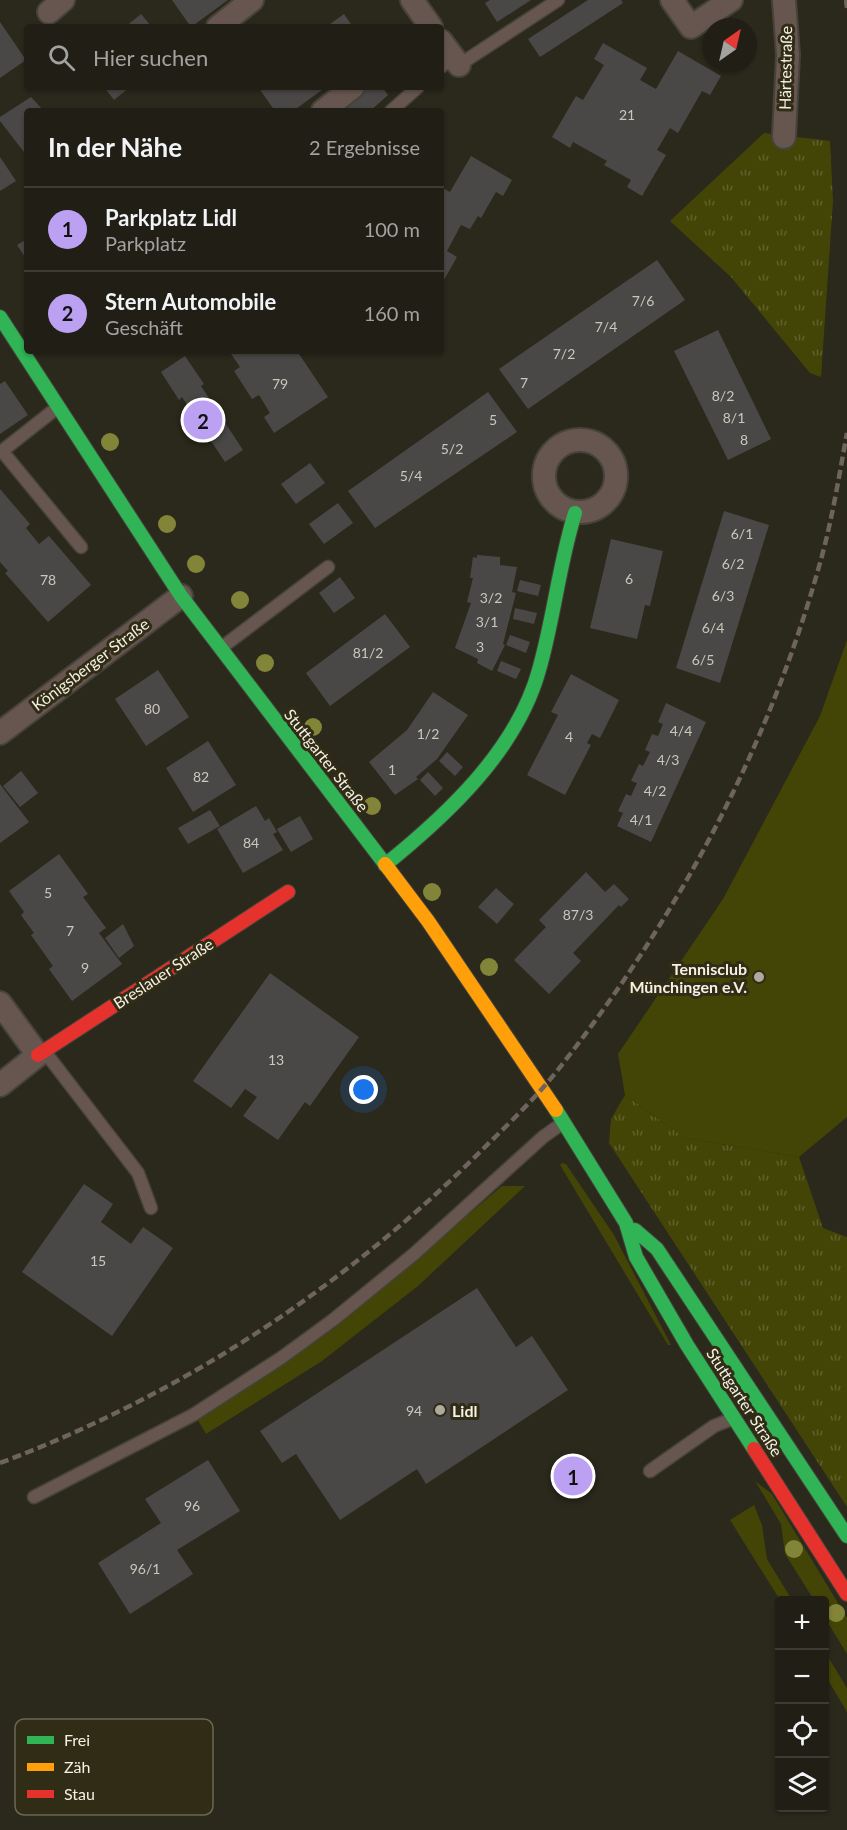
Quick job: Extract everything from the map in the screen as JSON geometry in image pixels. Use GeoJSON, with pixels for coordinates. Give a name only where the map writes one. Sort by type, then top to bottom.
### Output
{"type":"FeatureCollection","features":[{"type":"Feature","properties":{"kind":"street"},"geometry":{"type":"LineString","coordinates":[[222,24],[252,0]]}},
{"type":"Feature","properties":{"kind":"street"},"geometry":{"type":"LineString","coordinates":[[412,0],[427,24]]}},
{"type":"Feature","properties":{"kind":"street"},"geometry":{"type":"LineString","coordinates":[[672,0],[691,27],[731,0]]}},
{"type":"Feature","properties":{"kind":"street","name":"Härtestraße"},"geometry":{"type":"LineString","coordinates":[[784,0],[788,56],[784,137]]}},
{"type":"Feature","properties":{"kind":"street"},"geometry":{"type":"LineString","coordinates":[[327,108],[348,90]]}},
{"type":"Feature","properties":{"kind":"street","name":"Stuttgarter Straße"},"geometry":{"type":"LineString","coordinates":[[0,317],[24,353]]}},
{"type":"Feature","properties":{"kind":"street","name":"Stuttgarter Straße"},"geometry":{"type":"LineString","coordinates":[[25,354],[181,596],[434,930],[564,1122],[626,1223],[636,1257],[687,1345],[847,1594]]}},
{"type":"Feature","properties":{"kind":"street"},"geometry":{"type":"LineString","coordinates":[[385,865],[436,825],[481,777],[516,721],[539,671],[575,513]]}},
{"type":"Feature","properties":{"kind":"street","name":"Königsberger Straße"},"geometry":{"type":"LineString","coordinates":[[0,733],[181,596]]}},
{"type":"Feature","properties":{"kind":"street","name":"Breslauer Straße"},"geometry":{"type":"LineString","coordinates":[[0,1085],[41,1053],[288,892]]}},
{"type":"Feature","properties":{"kind":"street"},"geometry":{"type":"LineString","coordinates":[[0,1003],[41,1053]]}},
{"type":"Feature","properties":{"kind":"street","name":"Stuttgarter Straße"},"geometry":{"type":"LineString","coordinates":[[626,1223],[657,1249],[761,1402],[847,1536]]}},
{"type":"Feature","properties":{"kind":"lane"},"geometry":{"type":"LineString","coordinates":[[444,43],[558,0]]}},
{"type":"Feature","properties":{"kind":"lane"},"geometry":{"type":"LineString","coordinates":[[394,108],[415,90]]}},
{"type":"Feature","properties":{"kind":"lane"},"geometry":{"type":"LineString","coordinates":[[59,406],[2,451],[81,547]]}},
{"type":"Feature","properties":{"kind":"lane"},"geometry":{"type":"LineString","coordinates":[[220,649],[328,567]]}},
{"type":"Feature","properties":{"kind":"lane"},"geometry":{"type":"LineString","coordinates":[[41,1053],[138,1173],[151,1208]]}},
{"type":"Feature","properties":{"kind":"lane"},"geometry":{"type":"LineString","coordinates":[[34,1497],[193,1415],[280,1358],[333,1320],[414,1254],[543,1137],[564,1122]]}},
{"type":"Feature","properties":{"kind":"lane"},"geometry":{"type":"LineString","coordinates":[[650,1472],[714,1426],[761,1402]]}},
{"type":"Feature","properties":{"kind":"green space"},"geometry":{"type":"Polygon","coordinates":[[[764,133],[830,141],[833,201],[821,377],[810,373],[731,277],[670,221],[764,133]]]}},
{"type":"Feature","properties":{"kind":"green space","name":"Tennisclub Münchingen e.V."},"geometry":{"type":"Polygon","coordinates":[[[847,640],[847,1117],[799,1157],[685,1138],[625,1095],[618,1054],[723,899],[820,716],[847,640]]]}},
{"type":"Feature","properties":{"kind":"green space"},"geometry":{"type":"Polygon","coordinates":[[[625,1095],[685,1138],[799,1157],[823,1228],[847,1237],[847,1507],[609,1143],[611,1119],[625,1095]]]}},
{"type":"Feature","properties":{"kind":"green space"},"geometry":{"type":"Polygon","coordinates":[[[566,1164],[614,1235],[671,1345],[668,1345],[560,1165],[566,1164]]]}},
{"type":"Feature","properties":{"kind":"green space"},"geometry":{"type":"Polygon","coordinates":[[[502,1186],[525,1186],[418,1286],[322,1361],[206,1434],[197,1419],[336,1327],[502,1186]]]}},
{"type":"Feature","properties":{"kind":"green space"},"geometry":{"type":"Polygon","coordinates":[[[755,1481],[772,1494],[847,1618],[847,1654],[829,1625],[829,1596],[811,1596],[785,1554],[781,1524],[755,1481]]]}},
{"type":"Feature","properties":{"kind":"green space"},"geometry":{"type":"Polygon","coordinates":[[[754,1505],[762,1525],[767,1559],[790,1596],[778,1596],[730,1520],[754,1505]]]}},
{"type":"Feature","properties":{"kind":"green space"},"geometry":{"type":"Polygon","coordinates":[[[829,1659],[847,1688],[847,1712],[829,1682],[829,1659]]]}},
{"type":"Feature","properties":{"kind":"building"},"geometry":{"type":"Polygon","coordinates":[[[172,0],[228,0],[195,24],[189,24],[172,0]]]}},
{"type":"Feature","properties":{"kind":"building"},"geometry":{"type":"Polygon","coordinates":[[[490,0],[531,0],[497,22],[485,3],[490,0]]]}},
{"type":"Feature","properties":{"kind":"building"},"geometry":{"type":"Polygon","coordinates":[[[588,0],[621,0],[623,3],[540,57],[528,39],[588,0]]]}},
{"type":"Feature","properties":{"kind":"building"},"geometry":{"type":"Polygon","coordinates":[[[141,14],[149,24],[129,24],[141,14]]]}},
{"type":"Feature","properties":{"kind":"building"},"geometry":{"type":"Polygon","coordinates":[[[344,14],[351,24],[330,24],[344,14]]]}},
{"type":"Feature","properties":{"kind":"building"},"geometry":{"type":"Polygon","coordinates":[[[0,22],[24,57],[24,61],[0,78],[0,22]]]}},
{"type":"Feature","properties":{"kind":"building"},"geometry":{"type":"Polygon","coordinates":[[[603,43],[647,68],[640,80],[656,89],[678,51],[703,66],[703,72],[714,72],[721,76],[710,95],[702,91],[678,133],[670,128],[657,150],[666,155],[642,196],[627,187],[631,180],[604,165],[607,161],[573,142],[570,148],[552,137],[576,96],[583,100],[604,65],[594,59],[603,43]]]}},
{"type":"Feature","properties":{"kind":"building"},"geometry":{"type":"Polygon","coordinates":[[[106,90],[126,90],[114,100],[106,90]]]}},
{"type":"Feature","properties":{"kind":"building"},"geometry":{"type":"Polygon","coordinates":[[[260,90],[322,90],[297,108],[273,108],[260,90]]]}},
{"type":"Feature","properties":{"kind":"building"},"geometry":{"type":"Polygon","coordinates":[[[364,90],[384,90],[388,95],[373,108],[342,108],[364,90]]]}},
{"type":"Feature","properties":{"kind":"building"},"geometry":{"type":"Polygon","coordinates":[[[31,97],[41,108],[24,108],[24,152],[0,121],[0,117],[31,97]]]}},
{"type":"Feature","properties":{"kind":"building"},"geometry":{"type":"Polygon","coordinates":[[[471,156],[512,180],[503,196],[496,192],[481,218],[478,216],[470,229],[461,225],[447,251],[457,257],[444,280],[444,189],[450,192],[471,156]]]}},
{"type":"Feature","properties":{"kind":"building"},"geometry":{"type":"Polygon","coordinates":[[[0,157],[16,181],[0,191],[0,157]]]}},
{"type":"Feature","properties":{"kind":"building"},"geometry":{"type":"Polygon","coordinates":[[[24,241],[24,256],[17,245],[24,241]]]}},
{"type":"Feature","properties":{"kind":"building"},"geometry":{"type":"Polygon","coordinates":[[[657,260],[685,300],[528,409],[499,369],[657,260]]]}},
{"type":"Feature","properties":{"kind":"building"},"geometry":{"type":"Polygon","coordinates":[[[718,330],[771,439],[728,460],[674,351],[718,330]]]}},
{"type":"Feature","properties":{"kind":"building"},"geometry":{"type":"Polygon","coordinates":[[[231,354],[299,354],[328,397],[274,433],[264,417],[270,413],[259,395],[252,399],[234,371],[240,367],[231,354]]]}},
{"type":"Feature","properties":{"kind":"building"},"geometry":{"type":"Polygon","coordinates":[[[185,356],[204,384],[201,386],[243,450],[225,462],[182,397],[179,400],[161,372],[185,356]]]}},
{"type":"Feature","properties":{"kind":"building"},"geometry":{"type":"Polygon","coordinates":[[[5,381],[28,415],[0,434],[0,384],[5,381]]]}},
{"type":"Feature","properties":{"kind":"building"},"geometry":{"type":"Polygon","coordinates":[[[488,392],[517,432],[375,528],[348,491],[488,392]]]}},
{"type":"Feature","properties":{"kind":"building"},"geometry":{"type":"Polygon","coordinates":[[[310,463],[325,483],[296,504],[281,484],[310,463]]]}},
{"type":"Feature","properties":{"kind":"building"},"geometry":{"type":"Polygon","coordinates":[[[0,489],[30,524],[26,528],[39,544],[49,536],[91,585],[48,622],[5,573],[8,571],[0,562],[0,489]]]}},
{"type":"Feature","properties":{"kind":"building"},"geometry":{"type":"Polygon","coordinates":[[[338,503],[353,523],[324,544],[309,524],[338,503]]]}},
{"type":"Feature","properties":{"kind":"building"},"geometry":{"type":"Polygon","coordinates":[[[724,511],[769,525],[720,683],[676,668],[724,511]]]}},
{"type":"Feature","properties":{"kind":"building"},"geometry":{"type":"Polygon","coordinates":[[[611,539],[663,551],[650,606],[645,605],[637,639],[590,628],[611,539]]]}},
{"type":"Feature","properties":{"kind":"building"},"geometry":{"type":"Polygon","coordinates":[[[477,555],[500,557],[500,565],[517,567],[512,592],[516,593],[503,644],[505,645],[492,671],[477,663],[478,659],[455,648],[471,603],[467,602],[473,578],[470,578],[473,557],[477,558],[477,555]]]}},
{"type":"Feature","properties":{"kind":"building"},"geometry":{"type":"Polygon","coordinates":[[[340,577],[355,598],[334,613],[319,593],[340,577]]]}},
{"type":"Feature","properties":{"kind":"building"},"geometry":{"type":"Polygon","coordinates":[[[520,580],[541,585],[538,596],[517,591],[520,580]]]}},
{"type":"Feature","properties":{"kind":"building"},"geometry":{"type":"Polygon","coordinates":[[[515,608],[537,613],[534,624],[513,619],[515,608]]]}},
{"type":"Feature","properties":{"kind":"building"},"geometry":{"type":"Polygon","coordinates":[[[385,614],[410,647],[330,706],[306,673],[385,614]]]}},
{"type":"Feature","properties":{"kind":"building"},"geometry":{"type":"Polygon","coordinates":[[[510,635],[530,642],[526,653],[506,645],[510,635]]]}},
{"type":"Feature","properties":{"kind":"building"},"geometry":{"type":"Polygon","coordinates":[[[501,661],[521,669],[516,679],[497,671],[501,661]]]}},
{"type":"Feature","properties":{"kind":"building"},"geometry":{"type":"Polygon","coordinates":[[[158,670],[189,717],[146,746],[115,699],[158,670]]]}},
{"type":"Feature","properties":{"kind":"building"},"geometry":{"type":"Polygon","coordinates":[[[571,674],[619,700],[600,738],[592,734],[587,743],[591,745],[565,795],[527,775],[558,715],[551,712],[571,674]]]}},
{"type":"Feature","properties":{"kind":"building"},"geometry":{"type":"Polygon","coordinates":[[[433,692],[468,715],[437,759],[416,777],[418,779],[395,795],[369,762],[407,730],[433,692]]]}},
{"type":"Feature","properties":{"kind":"building"},"geometry":{"type":"Polygon","coordinates":[[[666,703],[706,722],[651,842],[617,826],[623,813],[618,811],[626,794],[631,796],[637,783],[631,781],[639,764],[643,766],[650,752],[645,750],[652,734],[658,736],[663,724],[658,722],[666,703]]]}},
{"type":"Feature","properties":{"kind":"building"},"geometry":{"type":"Polygon","coordinates":[[[208,741],[236,785],[193,812],[166,768],[208,741]]]}},
{"type":"Feature","properties":{"kind":"building"},"geometry":{"type":"Polygon","coordinates":[[[447,752],[463,767],[455,776],[439,761],[447,752]]]}},
{"type":"Feature","properties":{"kind":"building"},"geometry":{"type":"Polygon","coordinates":[[[21,771],[38,793],[20,807],[3,786],[21,771]]]}},
{"type":"Feature","properties":{"kind":"building"},"geometry":{"type":"Polygon","coordinates":[[[428,772],[443,788],[435,796],[420,780],[428,772]]]}},
{"type":"Feature","properties":{"kind":"building"},"geometry":{"type":"Polygon","coordinates":[[[0,784],[29,822],[0,843],[0,784]]]}},
{"type":"Feature","properties":{"kind":"building"},"geometry":{"type":"Polygon","coordinates":[[[256,806],[265,821],[269,818],[277,832],[273,834],[283,850],[243,873],[217,829],[256,806]]]}},
{"type":"Feature","properties":{"kind":"building"},"geometry":{"type":"Polygon","coordinates":[[[210,810],[220,826],[188,844],[178,828],[210,810]]]}},
{"type":"Feature","properties":{"kind":"building"},"geometry":{"type":"Polygon","coordinates":[[[300,816],[313,839],[291,852],[277,829],[300,816]]]}},
{"type":"Feature","properties":{"kind":"building"},"geometry":{"type":"Polygon","coordinates":[[[59,854],[88,894],[83,897],[106,928],[99,933],[122,964],[72,1001],[49,969],[53,966],[31,935],[34,933],[21,915],[24,912],[9,891],[59,854]]]}},
{"type":"Feature","properties":{"kind":"building"},"geometry":{"type":"Polygon","coordinates":[[[586,872],[605,892],[614,884],[629,899],[621,907],[619,905],[573,953],[581,961],[549,994],[514,960],[546,927],[539,920],[586,872]]]}},
{"type":"Feature","properties":{"kind":"building"},"geometry":{"type":"Polygon","coordinates":[[[496,888],[514,904],[497,924],[478,907],[496,888]]]}},
{"type":"Feature","properties":{"kind":"building"},"geometry":{"type":"Polygon","coordinates":[[[123,924],[134,946],[119,958],[105,938],[123,924]]]}},
{"type":"Feature","properties":{"kind":"building"},"geometry":{"type":"Polygon","coordinates":[[[270,973],[359,1037],[310,1106],[305,1102],[278,1140],[243,1116],[257,1097],[245,1089],[231,1108],[193,1081],[270,973]]]}},
{"type":"Feature","properties":{"kind":"building"},"geometry":{"type":"Polygon","coordinates":[[[84,1184],[113,1204],[101,1222],[131,1244],[143,1227],[173,1248],[112,1336],[22,1272],[84,1184]]]}},
{"type":"Feature","properties":{"kind":"building"},"geometry":{"type":"Polygon","coordinates":[[[477,1288],[516,1347],[532,1336],[568,1390],[426,1484],[417,1469],[340,1520],[296,1454],[282,1463],[260,1431],[477,1288]]]}},
{"type":"Feature","properties":{"kind":"building"},"geometry":{"type":"Polygon","coordinates":[[[208,1460],[240,1511],[177,1550],[193,1574],[130,1614],[98,1563],[161,1523],[145,1499],[208,1460]]]}},
{"type":"Feature","properties":{"kind":"railway"},"geometry":{"type":"LineString","coordinates":[[846,0],[847,8]]}},
{"type":"Feature","properties":{"kind":"railway"},"geometry":{"type":"LineString","coordinates":[[0,1463],[67,1436],[195,1371],[316,1292],[427,1202],[520,1113],[557,1071],[601,1013],[679,893],[746,766],[799,632],[820,563],[832,515],[847,433]]}},
{"type":"Feature","properties":{"kind":"traffic: fast"},"geometry":{"type":"LineString","coordinates":[[0,317],[24,354]]}},
{"type":"Feature","properties":{"kind":"traffic: fast"},"geometry":{"type":"LineString","coordinates":[[24,354],[181,596],[385,864]]}},
{"type":"Feature","properties":{"kind":"traffic: fast"},"geometry":{"type":"LineString","coordinates":[[385,865],[432,825],[477,779],[497,754],[514,727],[529,699],[539,670],[575,513]]}},
{"type":"Feature","properties":{"kind":"traffic: fast"},"geometry":{"type":"LineString","coordinates":[[556,1110],[626,1223],[636,1257],[687,1345],[754,1449]]}},
{"type":"Feature","properties":{"kind":"traffic: fast"},"geometry":{"type":"LineString","coordinates":[[635,1230],[657,1249],[847,1536]]}},
{"type":"Feature","properties":{"kind":"traffic: slow"},"geometry":{"type":"LineString","coordinates":[[385,864],[428,921],[556,1110]]}},
{"type":"Feature","properties":{"kind":"traffic: jam"},"geometry":{"type":"LineString","coordinates":[[38,1055],[288,892]]}},
{"type":"Feature","properties":{"kind":"traffic: jam"},"geometry":{"type":"LineString","coordinates":[[754,1449],[847,1594]]}},
{"type":"Feature","properties":{"kind":"place","name":"Stern Automobile"},"geometry":{"type":"Point","coordinates":[203,420]}},
{"type":"Feature","properties":{"kind":"place","name":"Tennisclub Münchingen e.V."},"geometry":{"type":"Point","coordinates":[759,977]}},
{"type":"Feature","properties":{"kind":"place","name":"Lidl"},"geometry":{"type":"Point","coordinates":[440,1410]}},
{"type":"Feature","properties":{"kind":"place","name":"Parkplatz Lidl"},"geometry":{"type":"Point","coordinates":[573,1476]}}]}
